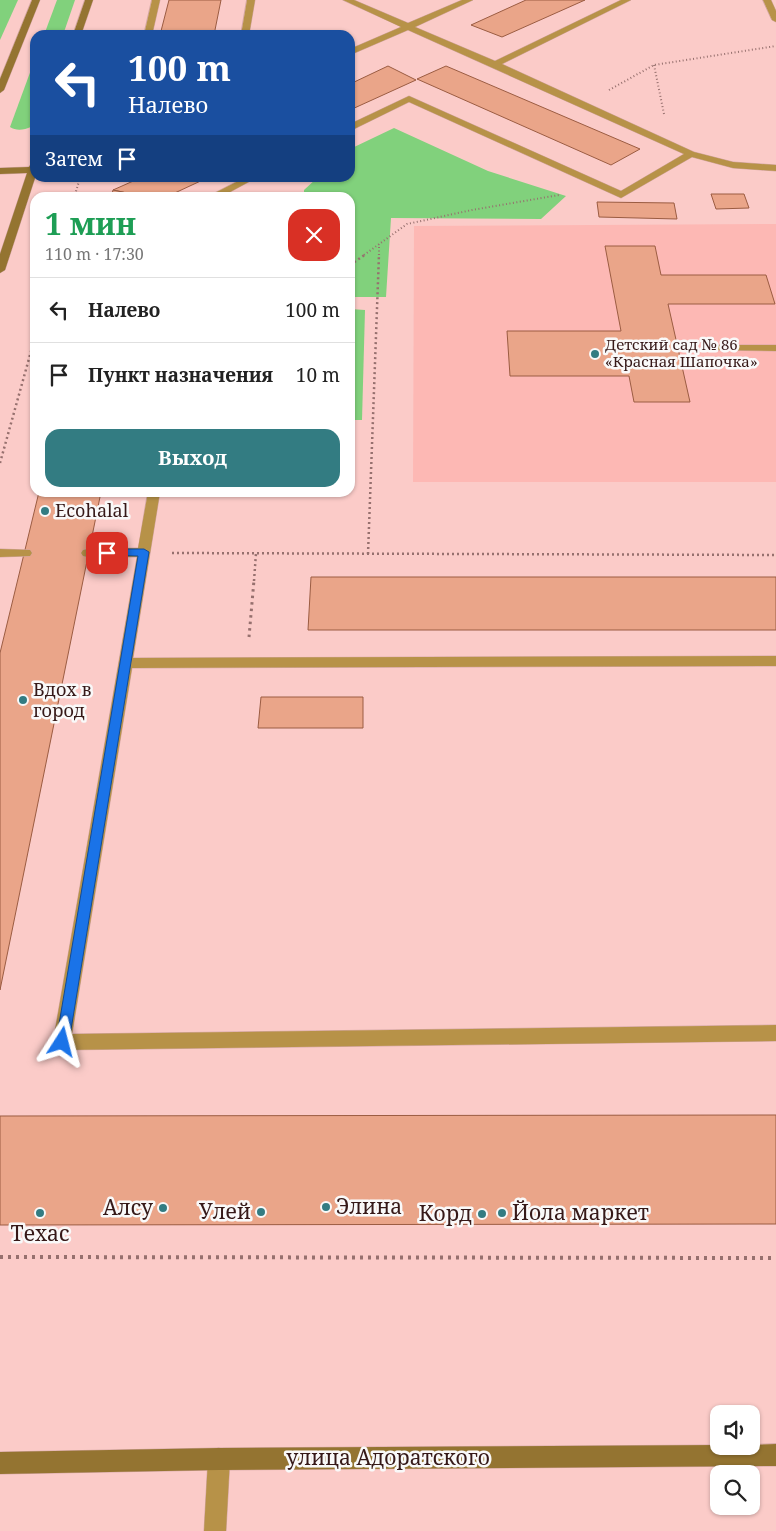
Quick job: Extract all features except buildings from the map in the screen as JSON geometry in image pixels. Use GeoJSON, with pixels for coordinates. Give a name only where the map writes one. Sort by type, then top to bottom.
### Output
{"type":"FeatureCollection","features":[{"type":"Feature","properties":{"kind":"main road"},"geometry":{"type":"LineString","coordinates":[[0,90],[36,0]]}},
{"type":"Feature","properties":{"kind":"main road"},"geometry":{"type":"LineString","coordinates":[[80,30],[89,0]]}},
{"type":"Feature","properties":{"kind":"main road"},"geometry":{"type":"LineString","coordinates":[[0,171],[30,168]]}},
{"type":"Feature","properties":{"kind":"main road"},"geometry":{"type":"LineString","coordinates":[[0,270],[30,180]]}},
{"type":"Feature","properties":{"kind":"main road","name":"улица Адоратского"},"geometry":{"type":"LineString","coordinates":[[0,1462],[776,1455]]}},
{"type":"Feature","properties":{"kind":"lane"},"geometry":{"type":"LineString","coordinates":[[149,30],[156,0]]}},
{"type":"Feature","properties":{"kind":"lane"},"geometry":{"type":"LineString","coordinates":[[246,30],[251,0]]}},
{"type":"Feature","properties":{"kind":"lane"},"geometry":{"type":"LineString","coordinates":[[346,0],[495,64],[691,154],[717,163],[751,168],[776,168]]}},
{"type":"Feature","properties":{"kind":"lane"},"geometry":{"type":"LineString","coordinates":[[355,50],[469,0]]}},
{"type":"Feature","properties":{"kind":"lane"},"geometry":{"type":"LineString","coordinates":[[495,64],[627,0]]}},
{"type":"Feature","properties":{"kind":"lane"},"geometry":{"type":"LineString","coordinates":[[767,0],[776,20]]}},
{"type":"Feature","properties":{"kind":"lane"},"geometry":{"type":"LineString","coordinates":[[355,126],[410,99],[621,196],[691,154]]}},
{"type":"Feature","properties":{"kind":"lane"},"geometry":{"type":"LineString","coordinates":[[222,192],[243,182]]}},
{"type":"Feature","properties":{"kind":"lane"},"geometry":{"type":"LineString","coordinates":[[719,348],[776,348]]}},
{"type":"Feature","properties":{"kind":"lane"},"geometry":{"type":"LineString","coordinates":[[153,497],[62,1042],[776,1033]]}},
{"type":"Feature","properties":{"kind":"lane"},"geometry":{"type":"LineString","coordinates":[[88,553],[144,552]]}},
{"type":"Feature","properties":{"kind":"lane"},"geometry":{"type":"LineString","coordinates":[[0,553],[25,553]]}},
{"type":"Feature","properties":{"kind":"lane"},"geometry":{"type":"LineString","coordinates":[[126,663],[776,661]]}},
{"type":"Feature","properties":{"kind":"lane"},"geometry":{"type":"LineString","coordinates":[[215,1531],[219,1459]]}},
{"type":"Feature","properties":{"kind":"path"},"geometry":{"type":"LineString","coordinates":[[583,104],[654,66],[776,46]]}},
{"type":"Feature","properties":{"kind":"path"},"geometry":{"type":"LineString","coordinates":[[654,66],[671,145]]}},
{"type":"Feature","properties":{"kind":"path"},"geometry":{"type":"LineString","coordinates":[[355,261],[407,224],[472,210],[604,188]]}},
{"type":"Feature","properties":{"kind":"path"},"geometry":{"type":"LineString","coordinates":[[368,554],[379,244]]}},
{"type":"Feature","properties":{"kind":"path"},"geometry":{"type":"LineString","coordinates":[[0,463],[30,355]]}},
{"type":"Feature","properties":{"kind":"path"},"geometry":{"type":"LineString","coordinates":[[144,552],[776,556]]}},
{"type":"Feature","properties":{"kind":"path"},"geometry":{"type":"LineString","coordinates":[[246,662],[256,553]]}},
{"type":"Feature","properties":{"kind":"path"},"geometry":{"type":"LineString","coordinates":[[0,1257],[776,1258]]}},
{"type":"Feature","properties":{"kind":"shaded area","name":"Детский сад № 86 «Красная Шапочка»"},"geometry":{"type":"Polygon","coordinates":[[[776,224],[776,482],[413,482],[414,226],[776,224]]]}},
{"type":"Feature","properties":{"kind":"green space"},"geometry":{"type":"Polygon","coordinates":[[[0,0],[18,0],[0,40],[0,0]]]}},
{"type":"Feature","properties":{"kind":"green space"},"geometry":{"type":"Polygon","coordinates":[[[57,0],[75,0],[65,30],[46,30],[57,0]]]}},
{"type":"Feature","properties":{"kind":"green space"},"geometry":{"type":"Polygon","coordinates":[[[30,73],[30,127],[15,129],[10,127],[30,73]]]}},
{"type":"Feature","properties":{"kind":"green space"},"geometry":{"type":"Polygon","coordinates":[[[394,128],[488,171],[566,196],[541,219],[391,218],[386,297],[355,297],[355,192],[304,192],[304,190],[313,182],[355,182],[355,147],[394,128]]]}},
{"type":"Feature","properties":{"kind":"green space"},"geometry":{"type":"Polygon","coordinates":[[[355,309],[365,310],[362,420],[355,420],[355,309]]]}},
{"type":"Feature","properties":{"kind":"place","name":"Детский сад № 86 «Красная Шапочка»"},"geometry":{"type":"Point","coordinates":[595,354]}},
{"type":"Feature","properties":{"kind":"place","name":"Ecohalal"},"geometry":{"type":"Point","coordinates":[45,511]}},
{"type":"Feature","properties":{"kind":"place","name":"Вдох в город"},"geometry":{"type":"Point","coordinates":[23,700]}},
{"type":"Feature","properties":{"kind":"place","name":"Элина"},"geometry":{"type":"Point","coordinates":[326,1207]}},
{"type":"Feature","properties":{"kind":"place","name":"Алсу"},"geometry":{"type":"Point","coordinates":[163,1208]}},
{"type":"Feature","properties":{"kind":"place","name":"Улей"},"geometry":{"type":"Point","coordinates":[261,1212]}},
{"type":"Feature","properties":{"kind":"place","name":"Техас"},"geometry":{"type":"Point","coordinates":[40,1213]}},
{"type":"Feature","properties":{"kind":"place","name":"Йола маркет"},"geometry":{"type":"Point","coordinates":[502,1213]}},
{"type":"Feature","properties":{"kind":"place","name":"Корд"},"geometry":{"type":"Point","coordinates":[482,1214]}},
{"type":"Feature","properties":{"kind":"route"},"geometry":{"type":"LineString","coordinates":[[62,1042],[144,552],[107,553]]}}]}
